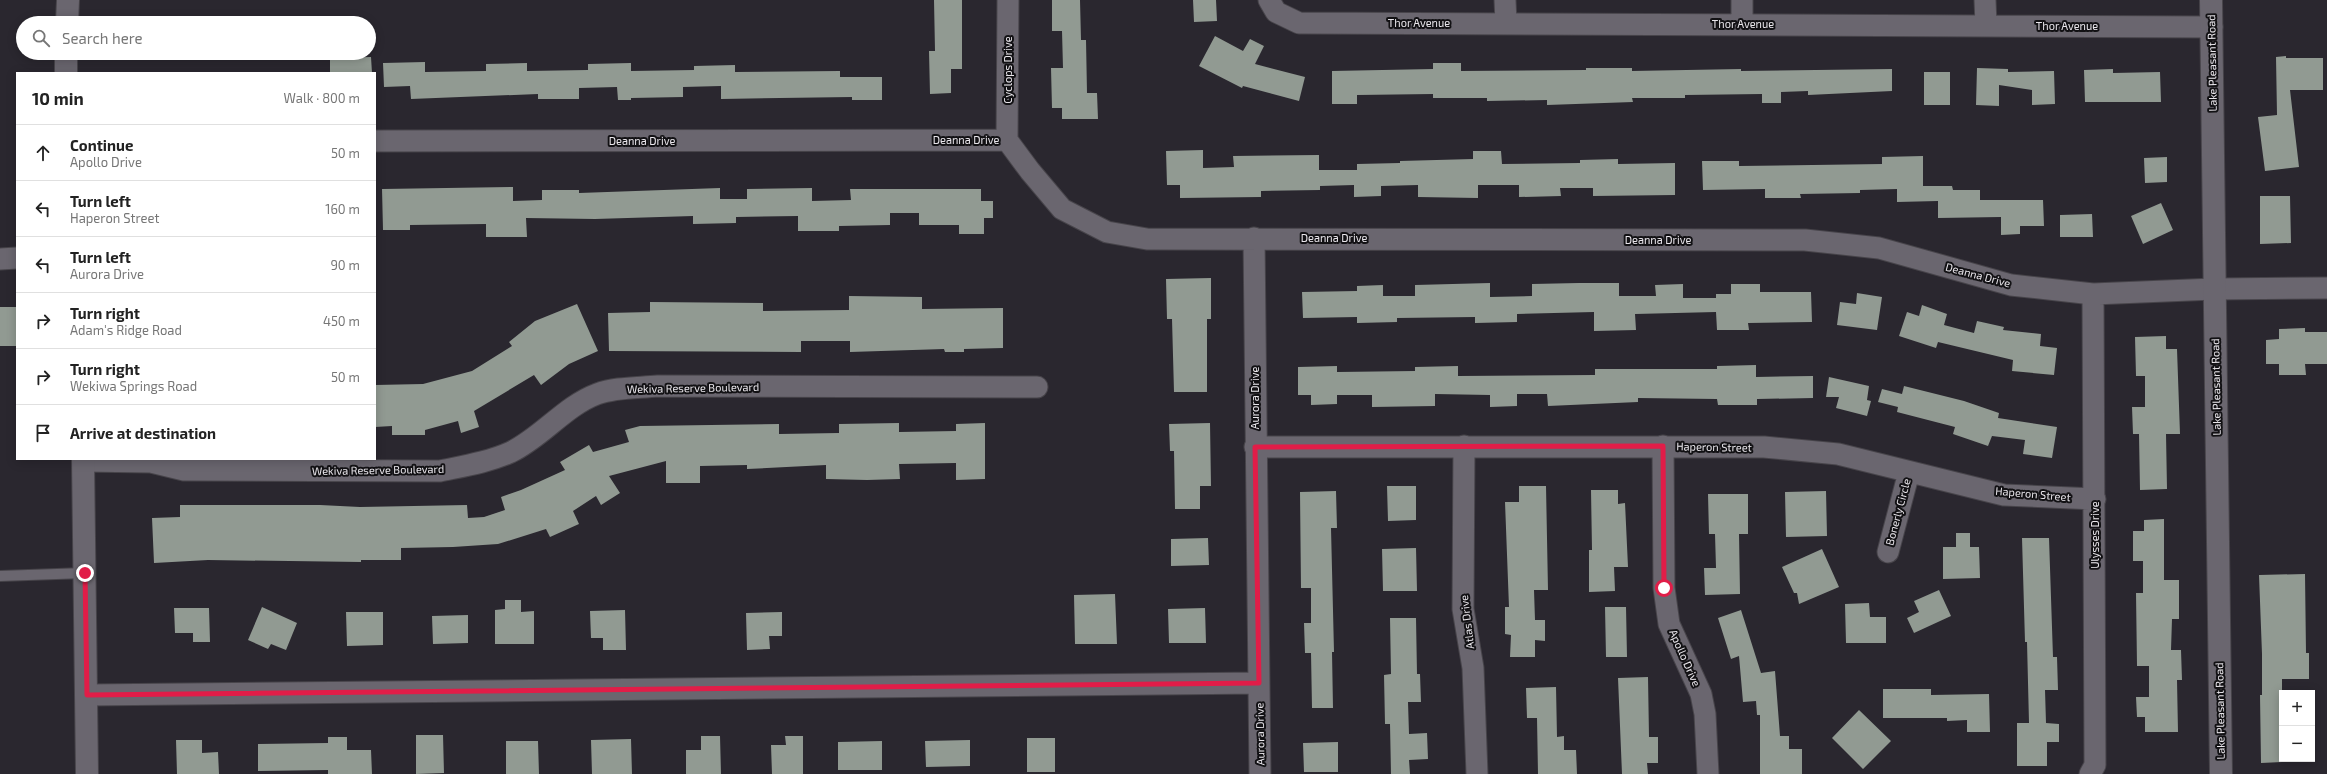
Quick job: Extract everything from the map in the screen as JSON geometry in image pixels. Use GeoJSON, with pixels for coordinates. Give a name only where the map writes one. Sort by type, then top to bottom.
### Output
{"type":"FeatureCollection","features":[{"type":"Feature","properties":{"kind":"street"},"geometry":{"type":"LineString","coordinates":[[67,16],[68,0]]}},
{"type":"Feature","properties":{"kind":"street","name":"Cyclops Drive"},"geometry":{"type":"LineString","coordinates":[[1007,140],[1008,0]]}},
{"type":"Feature","properties":{"kind":"street"},"geometry":{"type":"LineString","coordinates":[[1505,0],[1506,23]]}},
{"type":"Feature","properties":{"kind":"street"},"geometry":{"type":"LineString","coordinates":[[1742,0],[1742,24]]}},
{"type":"Feature","properties":{"kind":"street"},"geometry":{"type":"LineString","coordinates":[[1985,0],[1986,25]]}},
{"type":"Feature","properties":{"kind":"street","name":"Lake Pleasant Road"},"geometry":{"type":"LineString","coordinates":[[2211,0],[2221,774]]}},
{"type":"Feature","properties":{"kind":"street","name":"Thor Avenue"},"geometry":{"type":"LineString","coordinates":[[1273,6],[1299,23],[2212,27]]}},
{"type":"Feature","properties":{"kind":"street"},"geometry":{"type":"LineString","coordinates":[[66,60],[66,72]]}},
{"type":"Feature","properties":{"kind":"street","name":"Deanna Drive"},"geometry":{"type":"LineString","coordinates":[[376,141],[1007,140],[1030,172],[1062,209],[1107,232],[1147,239],[1805,240],[1879,248],[2011,285],[2093,294],[2214,289],[2327,288]]}},
{"type":"Feature","properties":{"kind":"street","name":"Aurora Drive"},"geometry":{"type":"LineString","coordinates":[[1254,238],[1255,447],[1260,774]]}},
{"type":"Feature","properties":{"kind":"street"},"geometry":{"type":"LineString","coordinates":[[0,259],[16,258]]}},
{"type":"Feature","properties":{"kind":"street","name":"Ulysses Drive"},"geometry":{"type":"LineString","coordinates":[[2090,774],[2095,765],[2093,294]]}},
{"type":"Feature","properties":{"kind":"street","name":"Wekiva Reserve Boulevard"},"geometry":{"type":"LineString","coordinates":[[83,460],[151,462],[184,470],[440,471],[478,464],[511,451],[544,430],[572,408],[597,394],[622,389],[658,386],[1037,387]]}},
{"type":"Feature","properties":{"kind":"street","name":"Atlas Drive"},"geometry":{"type":"LineString","coordinates":[[1464,446],[1464,609],[1473,668],[1477,774]]}},
{"type":"Feature","properties":{"kind":"street","name":"Apollo Drive"},"geometry":{"type":"LineString","coordinates":[[1663,446],[1664,588],[1669,624],[1701,694],[1705,714],[1708,774]]}},
{"type":"Feature","properties":{"kind":"street","name":"Haperon Street"},"geometry":{"type":"LineString","coordinates":[[1255,447],[1764,447],[1838,454],[2004,494],[2095,499]]}},
{"type":"Feature","properties":{"kind":"street"},"geometry":{"type":"LineString","coordinates":[[83,460],[87,774]]}},
{"type":"Feature","properties":{"kind":"street","name":"Bonerly Circle"},"geometry":{"type":"LineString","coordinates":[[1888,552],[1909,472]]}},
{"type":"Feature","properties":{"kind":"street"},"geometry":{"type":"LineString","coordinates":[[87,695],[1259,683]]}},
{"type":"Feature","properties":{"kind":"lane"},"geometry":{"type":"LineString","coordinates":[[0,576],[85,573]]}},
{"type":"Feature","properties":{"kind":"building"},"geometry":{"type":"Polygon","coordinates":[[[934,0],[962,0],[962,69],[951,69],[951,93],[930,94],[929,51],[935,51],[934,0]]]}},
{"type":"Feature","properties":{"kind":"building"},"geometry":{"type":"Polygon","coordinates":[[[1052,0],[1080,0],[1081,40],[1086,40],[1087,93],[1097,93],[1098,119],[1062,119],[1062,108],[1052,108],[1051,68],[1063,68],[1062,31],[1052,31],[1052,0]]]}},
{"type":"Feature","properties":{"kind":"building"},"geometry":{"type":"Polygon","coordinates":[[[1193,0],[1216,0],[1217,21],[1194,22],[1193,0]]]}},
{"type":"Feature","properties":{"kind":"building"},"geometry":{"type":"Polygon","coordinates":[[[1215,36],[1243,51],[1250,39],[1264,46],[1255,64],[1305,77],[1299,101],[1243,86],[1242,88],[1199,66],[1215,36]]]}},
{"type":"Feature","properties":{"kind":"building"},"geometry":{"type":"Polygon","coordinates":[[[2286,56],[2286,58],[2323,58],[2323,90],[2290,90],[2299,167],[2265,171],[2258,117],[2277,115],[2276,57],[2286,56]]]}},
{"type":"Feature","properties":{"kind":"building"},"geometry":{"type":"Polygon","coordinates":[[[330,60],[371,60],[372,72],[330,72],[330,60]]]}},
{"type":"Feature","properties":{"kind":"building"},"geometry":{"type":"Polygon","coordinates":[[[425,62],[425,72],[486,71],[486,64],[527,63],[527,71],[588,70],[588,64],[631,63],[631,71],[694,70],[694,66],[735,65],[735,72],[840,71],[840,77],[882,77],[882,100],[852,100],[852,97],[721,99],[721,86],[683,87],[683,97],[631,98],[631,100],[618,100],[617,87],[579,88],[579,99],[538,99],[538,94],[411,99],[410,86],[384,87],[383,63],[425,62]]]}},
{"type":"Feature","properties":{"kind":"building"},"geometry":{"type":"Polygon","coordinates":[[[1433,63],[1461,63],[1461,71],[1586,70],[1586,68],[1632,68],[1632,71],[1892,69],[1892,91],[1808,95],[1808,91],[1781,92],[1781,103],[1762,103],[1762,94],[1685,95],[1685,98],[1632,98],[1633,102],[1547,105],[1547,100],[1487,101],[1487,98],[1433,98],[1433,94],[1357,95],[1357,104],[1332,104],[1332,71],[1433,69],[1433,63]]]}},
{"type":"Feature","properties":{"kind":"building"},"geometry":{"type":"Polygon","coordinates":[[[1977,68],[2008,69],[2008,72],[2054,71],[2055,104],[2032,105],[2032,90],[1999,85],[1999,106],[1976,105],[1977,68]]]}},
{"type":"Feature","properties":{"kind":"building"},"geometry":{"type":"Polygon","coordinates":[[[2113,69],[2113,73],[2160,72],[2161,102],[2085,102],[2084,70],[2113,69]]]}},
{"type":"Feature","properties":{"kind":"building"},"geometry":{"type":"Polygon","coordinates":[[[1924,72],[1950,72],[1950,105],[1924,105],[1924,72]]]}},
{"type":"Feature","properties":{"kind":"building"},"geometry":{"type":"Polygon","coordinates":[[[1203,150],[1203,168],[1234,167],[1233,156],[1319,155],[1319,170],[1357,170],[1357,164],[1473,159],[1473,151],[1501,151],[1502,164],[1580,163],[1580,160],[1618,159],[1618,164],[1675,163],[1675,195],[1593,196],[1593,188],[1560,188],[1561,196],[1519,197],[1519,185],[1478,185],[1478,198],[1418,197],[1418,185],[1381,186],[1381,196],[1354,197],[1354,185],[1320,186],[1320,190],[1261,191],[1261,197],[1180,198],[1180,185],[1167,185],[1166,151],[1203,150]]]}},
{"type":"Feature","properties":{"kind":"building"},"geometry":{"type":"Polygon","coordinates":[[[1923,156],[1923,186],[1952,186],[1953,190],[1980,190],[1980,200],[2043,200],[2044,226],[2020,226],[2020,234],[2001,235],[2001,217],[1938,218],[1938,201],[1897,202],[1897,189],[1860,190],[1860,193],[1800,194],[1801,198],[1765,198],[1765,189],[1703,190],[1702,161],[1739,161],[1739,166],[1882,164],[1882,157],[1923,156]]]}},
{"type":"Feature","properties":{"kind":"building"},"geometry":{"type":"Polygon","coordinates":[[[2167,157],[2167,182],[2145,183],[2144,158],[2167,157]]]}},
{"type":"Feature","properties":{"kind":"building"},"geometry":{"type":"Polygon","coordinates":[[[513,187],[513,201],[542,200],[542,190],[579,190],[579,193],[720,188],[720,199],[747,199],[747,189],[812,188],[812,201],[851,200],[850,189],[981,189],[981,201],[993,201],[993,218],[984,218],[984,234],[959,234],[959,225],[919,225],[919,213],[890,213],[890,225],[839,226],[839,231],[798,231],[798,216],[736,217],[736,223],[693,224],[693,216],[595,219],[526,218],[527,237],[486,237],[486,224],[410,225],[410,230],[383,230],[382,189],[513,187]]]}},
{"type":"Feature","properties":{"kind":"building"},"geometry":{"type":"Polygon","coordinates":[[[2260,196],[2290,196],[2291,243],[2260,244],[2260,196]]]}},
{"type":"Feature","properties":{"kind":"building"},"geometry":{"type":"Polygon","coordinates":[[[2161,203],[2173,230],[2143,244],[2131,216],[2161,203]]]}},
{"type":"Feature","properties":{"kind":"building"},"geometry":{"type":"Polygon","coordinates":[[[2092,214],[2093,237],[2060,237],[2060,215],[2092,214]]]}},
{"type":"Feature","properties":{"kind":"building"},"geometry":{"type":"Polygon","coordinates":[[[1211,278],[1211,319],[1207,319],[1207,392],[1174,392],[1172,319],[1167,319],[1166,279],[1211,278]]]}},
{"type":"Feature","properties":{"kind":"building"},"geometry":{"type":"Polygon","coordinates":[[[1490,283],[1490,297],[1532,296],[1532,284],[1579,283],[1619,283],[1619,296],[1656,296],[1655,285],[1683,284],[1683,298],[1716,298],[1716,294],[1731,294],[1731,284],[1760,284],[1760,292],[1811,292],[1812,322],[1748,323],[1749,330],[1717,330],[1716,312],[1635,314],[1636,330],[1594,331],[1594,312],[1517,314],[1517,322],[1475,323],[1475,317],[1397,318],[1397,322],[1357,323],[1357,317],[1303,318],[1302,292],[1357,291],[1357,286],[1383,285],[1383,296],[1415,296],[1415,285],[1490,283]]]}},
{"type":"Feature","properties":{"kind":"building"},"geometry":{"type":"Polygon","coordinates":[[[1857,293],[1882,297],[1877,330],[1837,325],[1840,302],[1856,304],[1857,293]]]}},
{"type":"Feature","properties":{"kind":"building"},"geometry":{"type":"Polygon","coordinates":[[[849,296],[922,297],[922,309],[1003,308],[1003,348],[964,349],[964,352],[945,352],[944,349],[850,352],[850,341],[801,341],[801,352],[609,351],[608,313],[650,312],[650,302],[763,303],[763,311],[849,310],[849,296]]]}},
{"type":"Feature","properties":{"kind":"building"},"geometry":{"type":"Polygon","coordinates":[[[577,304],[598,351],[569,364],[541,385],[534,375],[474,411],[479,427],[461,433],[458,421],[425,430],[425,435],[392,435],[392,426],[376,427],[376,385],[423,384],[472,371],[512,346],[509,342],[535,321],[577,304]]]}},
{"type":"Feature","properties":{"kind":"building"},"geometry":{"type":"Polygon","coordinates":[[[1922,305],[1947,314],[1944,325],[1974,333],[1977,321],[2004,327],[2003,330],[2041,334],[2040,346],[2057,348],[2054,375],[2012,371],[2013,360],[1938,342],[1936,348],[1899,336],[1907,312],[1919,316],[1922,305]]]}},
{"type":"Feature","properties":{"kind":"building"},"geometry":{"type":"Polygon","coordinates":[[[0,307],[16,307],[16,346],[0,346],[0,307]]]}},
{"type":"Feature","properties":{"kind":"building"},"geometry":{"type":"Polygon","coordinates":[[[2305,328],[2305,332],[2327,332],[2327,364],[2305,364],[2306,375],[2279,375],[2279,364],[2266,364],[2266,340],[2279,339],[2279,329],[2305,328]]]}},
{"type":"Feature","properties":{"kind":"building"},"geometry":{"type":"Polygon","coordinates":[[[2166,336],[2166,349],[2177,349],[2180,434],[2166,434],[2167,489],[2140,490],[2139,434],[2133,434],[2132,407],[2145,407],[2145,376],[2136,376],[2135,337],[2166,336]]]}},
{"type":"Feature","properties":{"kind":"building"},"geometry":{"type":"Polygon","coordinates":[[[1756,365],[1756,377],[1813,376],[1813,398],[1757,399],[1757,405],[1718,405],[1717,399],[1638,398],[1638,402],[1548,406],[1547,394],[1517,394],[1517,406],[1490,407],[1490,395],[1435,394],[1435,406],[1372,407],[1372,395],[1337,395],[1337,404],[1311,405],[1311,395],[1298,395],[1298,367],[1337,366],[1337,372],[1415,371],[1415,367],[1458,366],[1458,376],[1595,375],[1595,369],[1717,369],[1717,366],[1756,365]]]}},
{"type":"Feature","properties":{"kind":"building"},"geometry":{"type":"Polygon","coordinates":[[[1829,377],[1869,386],[1867,400],[1871,401],[1867,416],[1836,408],[1839,397],[1826,397],[1829,377]]]}},
{"type":"Feature","properties":{"kind":"building"},"geometry":{"type":"Polygon","coordinates":[[[1904,386],[1964,401],[1999,413],[1998,418],[2057,427],[2052,458],[2023,454],[2025,440],[1992,436],[1988,446],[1953,434],[1955,427],[1897,412],[1898,407],[1878,402],[1882,389],[1902,394],[1904,386]]]}},
{"type":"Feature","properties":{"kind":"building"},"geometry":{"type":"Polygon","coordinates":[[[899,423],[899,432],[956,431],[956,424],[985,423],[985,479],[956,480],[956,463],[899,464],[900,479],[867,480],[826,479],[826,465],[747,469],[747,465],[700,466],[700,483],[666,483],[666,461],[609,476],[620,493],[601,505],[596,496],[573,511],[579,524],[550,537],[546,529],[498,544],[401,548],[401,560],[361,560],[361,562],[208,560],[154,563],[152,518],[180,517],[180,505],[320,505],[360,507],[467,505],[468,518],[484,517],[505,510],[501,497],[521,490],[565,470],[560,462],[589,445],[593,452],[629,442],[625,430],[640,426],[779,424],[779,434],[839,433],[839,424],[899,423]]]}},
{"type":"Feature","properties":{"kind":"building"},"geometry":{"type":"Polygon","coordinates":[[[1210,423],[1211,486],[1200,486],[1200,509],[1175,509],[1174,451],[1170,451],[1169,424],[1210,423]]]}},
{"type":"Feature","properties":{"kind":"building"},"geometry":{"type":"Polygon","coordinates":[[[1387,486],[1416,486],[1416,520],[1388,521],[1387,486]]]}},
{"type":"Feature","properties":{"kind":"building"},"geometry":{"type":"Polygon","coordinates":[[[1519,486],[1546,486],[1548,590],[1534,590],[1535,620],[1545,620],[1545,641],[1535,640],[1535,657],[1510,657],[1511,635],[1505,634],[1505,607],[1509,607],[1505,502],[1519,502],[1519,486]]]}},
{"type":"Feature","properties":{"kind":"building"},"geometry":{"type":"Polygon","coordinates":[[[1591,490],[1618,490],[1618,504],[1625,503],[1628,567],[1614,567],[1615,591],[1589,592],[1589,550],[1592,550],[1591,490]]]}},
{"type":"Feature","properties":{"kind":"building"},"geometry":{"type":"Polygon","coordinates":[[[1336,491],[1337,528],[1331,528],[1334,652],[1332,652],[1333,708],[1312,708],[1311,653],[1305,653],[1304,623],[1311,623],[1311,588],[1301,588],[1300,492],[1336,491]]]}},
{"type":"Feature","properties":{"kind":"building"},"geometry":{"type":"Polygon","coordinates":[[[1826,491],[1827,536],[1786,537],[1785,492],[1826,491]]]}},
{"type":"Feature","properties":{"kind":"building"},"geometry":{"type":"Polygon","coordinates":[[[1708,494],[1748,494],[1748,534],[1739,534],[1740,594],[1705,595],[1704,568],[1716,568],[1715,534],[1709,534],[1708,494]]]}},
{"type":"Feature","properties":{"kind":"building"},"geometry":{"type":"Polygon","coordinates":[[[2164,519],[2164,580],[2179,580],[2179,619],[2172,619],[2171,650],[2181,650],[2182,680],[2177,680],[2178,732],[2145,732],[2145,717],[2137,717],[2136,697],[2149,697],[2149,666],[2137,666],[2136,593],[2143,593],[2143,561],[2133,561],[2133,531],[2144,531],[2144,520],[2164,519]]]}},
{"type":"Feature","properties":{"kind":"building"},"geometry":{"type":"Polygon","coordinates":[[[1956,533],[1970,533],[1970,547],[1979,547],[1980,578],[1943,579],[1943,547],[1956,547],[1956,533]]]}},
{"type":"Feature","properties":{"kind":"building"},"geometry":{"type":"Polygon","coordinates":[[[1208,538],[1209,565],[1171,566],[1171,539],[1208,538]]]}},
{"type":"Feature","properties":{"kind":"building"},"geometry":{"type":"Polygon","coordinates":[[[2022,538],[2049,538],[2053,657],[2057,657],[2058,690],[2045,690],[2046,723],[2059,724],[2059,742],[2047,742],[2047,766],[2017,766],[2017,723],[2029,723],[2022,538]]]}},
{"type":"Feature","properties":{"kind":"building"},"geometry":{"type":"Polygon","coordinates":[[[1416,548],[1417,591],[1383,591],[1382,549],[1416,548]]]}},
{"type":"Feature","properties":{"kind":"building"},"geometry":{"type":"Polygon","coordinates":[[[1822,549],[1839,587],[1799,604],[1797,593],[1794,593],[1782,567],[1822,549]]]}},
{"type":"Feature","properties":{"kind":"building"},"geometry":{"type":"Polygon","coordinates":[[[2305,574],[2306,653],[2309,653],[2309,679],[2282,679],[2282,690],[2279,690],[2279,762],[2282,762],[2261,763],[2260,695],[2262,695],[2262,654],[2259,575],[2305,574]]]}},
{"type":"Feature","properties":{"kind":"building"},"geometry":{"type":"Polygon","coordinates":[[[1939,590],[1951,616],[1914,633],[1907,618],[1919,612],[1914,601],[1939,590]]]}},
{"type":"Feature","properties":{"kind":"building"},"geometry":{"type":"Polygon","coordinates":[[[1115,594],[1117,644],[1075,644],[1074,595],[1115,594]]]}},
{"type":"Feature","properties":{"kind":"building"},"geometry":{"type":"Polygon","coordinates":[[[505,600],[521,600],[521,612],[534,611],[534,644],[495,644],[495,610],[505,609],[505,600]]]}},
{"type":"Feature","properties":{"kind":"building"},"geometry":{"type":"Polygon","coordinates":[[[1869,603],[1870,617],[1886,617],[1886,643],[1846,643],[1845,604],[1869,603]]]}},
{"type":"Feature","properties":{"kind":"building"},"geometry":{"type":"Polygon","coordinates":[[[262,607],[297,623],[286,650],[271,644],[268,649],[248,640],[262,607]]]}},
{"type":"Feature","properties":{"kind":"building"},"geometry":{"type":"Polygon","coordinates":[[[1605,607],[1626,607],[1627,657],[1606,657],[1605,607]]]}},
{"type":"Feature","properties":{"kind":"building"},"geometry":{"type":"Polygon","coordinates":[[[174,608],[209,608],[210,642],[193,642],[193,633],[175,633],[174,608]]]}},
{"type":"Feature","properties":{"kind":"building"},"geometry":{"type":"Polygon","coordinates":[[[1205,608],[1206,643],[1169,643],[1168,609],[1205,608]]]}},
{"type":"Feature","properties":{"kind":"building"},"geometry":{"type":"Polygon","coordinates":[[[625,610],[626,650],[603,650],[603,638],[591,638],[590,611],[625,610]]]}},
{"type":"Feature","properties":{"kind":"building"},"geometry":{"type":"Polygon","coordinates":[[[1741,610],[1761,673],[1775,671],[1780,736],[1789,736],[1789,749],[1802,749],[1802,774],[1760,774],[1760,715],[1757,715],[1756,701],[1743,702],[1739,656],[1731,659],[1718,618],[1741,610]]]}},
{"type":"Feature","properties":{"kind":"building"},"geometry":{"type":"Polygon","coordinates":[[[346,612],[383,612],[383,645],[347,646],[346,612]]]}},
{"type":"Feature","properties":{"kind":"building"},"geometry":{"type":"Polygon","coordinates":[[[782,612],[782,636],[769,636],[770,649],[747,650],[746,613],[782,612]]]}},
{"type":"Feature","properties":{"kind":"building"},"geometry":{"type":"Polygon","coordinates":[[[468,615],[468,643],[433,644],[432,616],[468,615]]]}},
{"type":"Feature","properties":{"kind":"building"},"geometry":{"type":"Polygon","coordinates":[[[1390,618],[1416,618],[1417,674],[1420,674],[1421,702],[1408,702],[1409,734],[1427,733],[1428,759],[1409,760],[1410,774],[1391,774],[1390,724],[1385,724],[1384,675],[1391,674],[1390,618]]]}},
{"type":"Feature","properties":{"kind":"building"},"geometry":{"type":"Polygon","coordinates":[[[1648,677],[1649,737],[1658,737],[1658,763],[1647,763],[1648,774],[1622,774],[1618,678],[1648,677]]]}},
{"type":"Feature","properties":{"kind":"building"},"geometry":{"type":"Polygon","coordinates":[[[1556,687],[1557,737],[1564,736],[1564,750],[1576,750],[1577,774],[1538,774],[1537,718],[1527,718],[1526,688],[1556,687]]]}},
{"type":"Feature","properties":{"kind":"building"},"geometry":{"type":"Polygon","coordinates":[[[1883,689],[1931,689],[1931,695],[1989,694],[1990,732],[1967,732],[1967,720],[1947,721],[1947,718],[1883,718],[1883,689]]]}},
{"type":"Feature","properties":{"kind":"building"},"geometry":{"type":"Polygon","coordinates":[[[1859,710],[1891,741],[1863,769],[1832,738],[1859,710]]]}},
{"type":"Feature","properties":{"kind":"building"},"geometry":{"type":"Polygon","coordinates":[[[416,735],[443,735],[444,773],[416,774],[416,735]]]}},
{"type":"Feature","properties":{"kind":"building"},"geometry":{"type":"Polygon","coordinates":[[[701,736],[720,736],[721,774],[686,774],[686,750],[701,750],[701,736]]]}},
{"type":"Feature","properties":{"kind":"building"},"geometry":{"type":"Polygon","coordinates":[[[785,736],[803,736],[803,774],[772,774],[771,745],[786,745],[785,736]]]}},
{"type":"Feature","properties":{"kind":"building"},"geometry":{"type":"Polygon","coordinates":[[[328,737],[347,737],[347,750],[371,750],[372,774],[328,774],[328,770],[258,771],[258,744],[328,743],[328,737]]]}},
{"type":"Feature","properties":{"kind":"building"},"geometry":{"type":"Polygon","coordinates":[[[1027,738],[1055,738],[1055,772],[1027,772],[1027,738]]]}},
{"type":"Feature","properties":{"kind":"building"},"geometry":{"type":"Polygon","coordinates":[[[631,739],[632,774],[592,774],[591,740],[631,739]]]}},
{"type":"Feature","properties":{"kind":"building"},"geometry":{"type":"Polygon","coordinates":[[[176,740],[202,740],[202,753],[218,752],[219,774],[177,774],[176,740]]]}},
{"type":"Feature","properties":{"kind":"building"},"geometry":{"type":"Polygon","coordinates":[[[970,740],[970,766],[926,767],[925,741],[970,740]]]}},
{"type":"Feature","properties":{"kind":"building"},"geometry":{"type":"Polygon","coordinates":[[[506,741],[538,741],[539,774],[506,774],[506,741]]]}},
{"type":"Feature","properties":{"kind":"building"},"geometry":{"type":"Polygon","coordinates":[[[882,741],[882,770],[838,770],[838,742],[882,741]]]}},
{"type":"Feature","properties":{"kind":"building"},"geometry":{"type":"Polygon","coordinates":[[[1338,742],[1338,772],[1304,772],[1303,743],[1338,742]]]}},
{"type":"Feature","properties":{"kind":"route"},"geometry":{"type":"LineString","coordinates":[[85,573],[87,695],[1259,683],[1255,447],[1663,446],[1664,588]]}}]}
